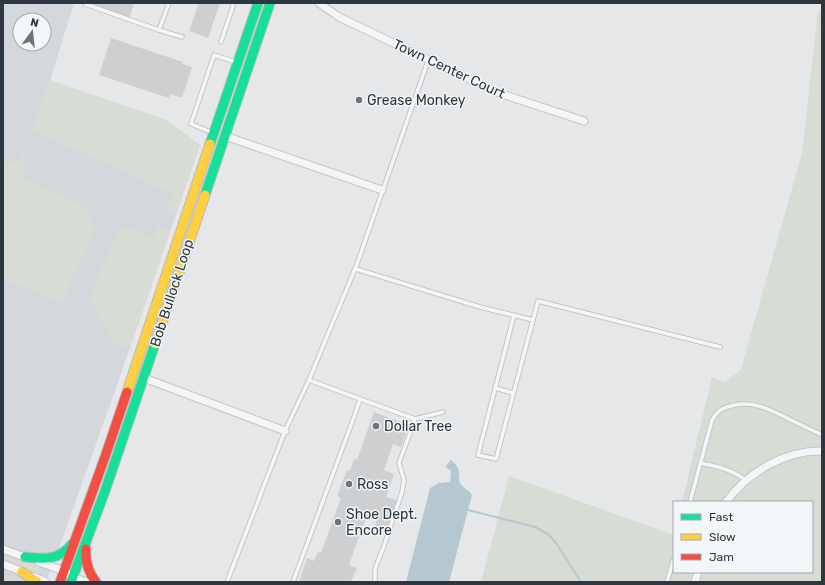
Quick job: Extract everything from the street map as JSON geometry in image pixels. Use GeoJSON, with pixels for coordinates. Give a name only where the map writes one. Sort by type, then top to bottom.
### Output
{"type":"FeatureCollection","features":[{"type":"Feature","properties":{"kind":"highway","name":"Bob Bullock Loop"},"geometry":{"type":"LineString","coordinates":[[60,582],[106,454],[258,3]]}},
{"type":"Feature","properties":{"kind":"highway","name":"Bob Bullock Loop"},"geometry":{"type":"LineString","coordinates":[[72,580],[105,491],[144,378],[270,3]]}},
{"type":"Feature","properties":{"kind":"highway"},"geometry":{"type":"LineString","coordinates":[[225,136],[222,127],[232,96],[232,80]]}},
{"type":"Feature","properties":{"kind":"highway"},"geometry":{"type":"LineString","coordinates":[[204,197],[211,159],[217,138],[214,134]]}},
{"type":"Feature","properties":{"kind":"highway"},"geometry":{"type":"LineString","coordinates":[[25,557],[50,559],[58,557],[69,548],[76,537]]}},
{"type":"Feature","properties":{"kind":"highway"},"geometry":{"type":"LineString","coordinates":[[88,537],[86,560],[91,575],[96,582]]}},
{"type":"Feature","properties":{"kind":"highway"},"geometry":{"type":"LineString","coordinates":[[22,572],[37,582]]}},
{"type":"Feature","properties":{"kind":"street","name":"Town Center Court"},"geometry":{"type":"LineString","coordinates":[[319,3],[339,17],[428,61],[496,92],[584,121]]}},
{"type":"Feature","properties":{"kind":"street"},"geometry":{"type":"LineString","coordinates":[[225,136],[382,190]]}},
{"type":"Feature","properties":{"kind":"street"},"geometry":{"type":"LineString","coordinates":[[144,378],[285,431]]}},
{"type":"Feature","properties":{"kind":"street"},"geometry":{"type":"LineString","coordinates":[[727,501],[745,480],[762,468],[800,454],[822,451]]}},
{"type":"Feature","properties":{"kind":"street"},"geometry":{"type":"LineString","coordinates":[[3,549],[64,571],[72,580],[86,582]]}},
{"type":"Feature","properties":{"kind":"street"},"geometry":{"type":"LineString","coordinates":[[3,564],[46,582]]}},
{"type":"Feature","properties":{"kind":"lane"},"geometry":{"type":"LineString","coordinates":[[86,3],[85,4],[182,37]]}},
{"type":"Feature","properties":{"kind":"lane"},"geometry":{"type":"LineString","coordinates":[[159,30],[169,3]]}},
{"type":"Feature","properties":{"kind":"lane"},"geometry":{"type":"LineString","coordinates":[[221,42],[234,3]]}},
{"type":"Feature","properties":{"kind":"lane"},"geometry":{"type":"LineString","coordinates":[[214,134],[191,124],[214,55],[238,62]]}},
{"type":"Feature","properties":{"kind":"lane"},"geometry":{"type":"LineString","coordinates":[[227,582],[285,431],[309,380],[356,268],[428,61]]}},
{"type":"Feature","properties":{"kind":"lane"},"geometry":{"type":"LineString","coordinates":[[356,268],[480,307],[533,320]]}},
{"type":"Feature","properties":{"kind":"lane"},"geometry":{"type":"LineString","coordinates":[[514,315],[478,455],[496,459],[538,301],[720,347]]}},
{"type":"Feature","properties":{"kind":"lane"},"geometry":{"type":"LineString","coordinates":[[309,380],[415,419],[442,412]]}},
{"type":"Feature","properties":{"kind":"lane"},"geometry":{"type":"LineString","coordinates":[[495,388],[513,393]]}},
{"type":"Feature","properties":{"kind":"lane"},"geometry":{"type":"LineString","coordinates":[[293,582],[360,399]]}},
{"type":"Feature","properties":{"kind":"lane"},"geometry":{"type":"LineString","coordinates":[[690,501],[712,420],[722,408],[742,404],[754,405],[776,413],[822,435]]}},
{"type":"Feature","properties":{"kind":"lane"},"geometry":{"type":"LineString","coordinates":[[375,582],[375,568],[384,546],[403,486],[404,480],[399,463],[415,419]]}},
{"type":"Feature","properties":{"kind":"lane"},"geometry":{"type":"LineString","coordinates":[[700,463],[734,472],[745,480]]}},
{"type":"Feature","properties":{"kind":"lane"},"geometry":{"type":"LineString","coordinates":[[667,582],[673,561]]}},
{"type":"Feature","properties":{"kind":"shaded area"},"geometry":{"type":"Polygon","coordinates":[[[3,3],[74,3],[49,84],[200,145],[117,385],[46,582],[3,582],[3,3]]]}},
{"type":"Feature","properties":{"kind":"shaded area"},"geometry":{"type":"Polygon","coordinates":[[[818,10],[822,12],[822,582],[481,582],[509,476],[673,535],[673,573],[813,573],[813,501],[682,501],[712,377],[725,383],[741,369],[802,153],[818,10]]]}},
{"type":"Feature","properties":{"kind":"shaded area"},"geometry":{"type":"Polygon","coordinates":[[[50,80],[167,120],[200,145],[177,209],[174,213],[166,212],[173,194],[32,130],[50,80]]]}},
{"type":"Feature","properties":{"kind":"shaded area"},"geometry":{"type":"Polygon","coordinates":[[[23,152],[26,159],[24,165],[27,168],[23,178],[87,208],[94,226],[94,233],[61,303],[3,278],[3,166],[11,161],[19,163],[23,152]]]}},
{"type":"Feature","properties":{"kind":"shaded area"},"geometry":{"type":"Polygon","coordinates":[[[159,225],[170,232],[131,345],[126,347],[119,346],[112,343],[113,340],[89,298],[115,238],[119,233],[124,230],[133,229],[153,238],[159,225]]]}},
{"type":"Feature","properties":{"kind":"shaded area"},"geometry":{"type":"Polygon","coordinates":[[[3,551],[40,565],[37,572],[3,560],[3,551]]]}},
{"type":"Feature","properties":{"kind":"water"},"geometry":{"type":"Polygon","coordinates":[[[451,460],[458,468],[460,483],[472,495],[449,582],[406,582],[430,488],[439,483],[450,482],[451,471],[446,466],[451,460]]]}},
{"type":"Feature","properties":{"kind":"building"},"geometry":{"type":"Polygon","coordinates":[[[95,3],[134,3],[129,19],[94,7],[95,3]]]}},
{"type":"Feature","properties":{"kind":"building"},"geometry":{"type":"Polygon","coordinates":[[[199,3],[220,3],[208,38],[189,31],[199,3]]]}},
{"type":"Feature","properties":{"kind":"building"},"geometry":{"type":"Polygon","coordinates":[[[111,38],[183,62],[182,64],[192,67],[182,98],[170,94],[169,98],[99,75],[111,38]]]}},
{"type":"Feature","properties":{"kind":"building"},"geometry":{"type":"Polygon","coordinates":[[[374,412],[409,425],[401,447],[393,444],[384,470],[394,474],[386,497],[398,501],[386,533],[374,528],[377,519],[367,515],[349,565],[357,568],[351,582],[299,582],[307,558],[314,561],[318,552],[321,553],[341,498],[337,496],[347,470],[350,471],[354,459],[357,460],[374,412]]]}},
{"type":"Feature","properties":{"kind":"waterway"},"geometry":{"type":"LineString","coordinates":[[468,510],[535,527],[548,534],[556,543],[581,582]]}},
{"type":"Feature","properties":{"kind":"traffic: fast"},"geometry":{"type":"LineString","coordinates":[[210,144],[258,3]]}},
{"type":"Feature","properties":{"kind":"traffic: fast"},"geometry":{"type":"LineString","coordinates":[[205,195],[270,3]]}},
{"type":"Feature","properties":{"kind":"traffic: fast"},"geometry":{"type":"LineString","coordinates":[[71,582],[105,491],[155,344]]}},
{"type":"Feature","properties":{"kind":"traffic: fast"},"geometry":{"type":"LineString","coordinates":[[25,557],[51,558],[67,550],[72,544]]}},
{"type":"Feature","properties":{"kind":"traffic: slow"},"geometry":{"type":"LineString","coordinates":[[127,392],[210,144]]}},
{"type":"Feature","properties":{"kind":"traffic: slow"},"geometry":{"type":"LineString","coordinates":[[155,344],[205,195]]}},
{"type":"Feature","properties":{"kind":"traffic: slow"},"geometry":{"type":"LineString","coordinates":[[22,572],[37,582]]}},
{"type":"Feature","properties":{"kind":"traffic: jam"},"geometry":{"type":"LineString","coordinates":[[60,582],[127,392]]}},
{"type":"Feature","properties":{"kind":"traffic: jam"},"geometry":{"type":"LineString","coordinates":[[86,549],[88,567],[96,582]]}},
{"type":"Feature","properties":{"kind":"place","name":"Grease Monkey"},"geometry":{"type":"Point","coordinates":[359,100]}},
{"type":"Feature","properties":{"kind":"place","name":"Dollar Tree"},"geometry":{"type":"Point","coordinates":[376,426]}},
{"type":"Feature","properties":{"kind":"place","name":"Ross"},"geometry":{"type":"Point","coordinates":[349,484]}},
{"type":"Feature","properties":{"kind":"place","name":"Shoe Dept. Encore"},"geometry":{"type":"Point","coordinates":[338,522]}}]}
